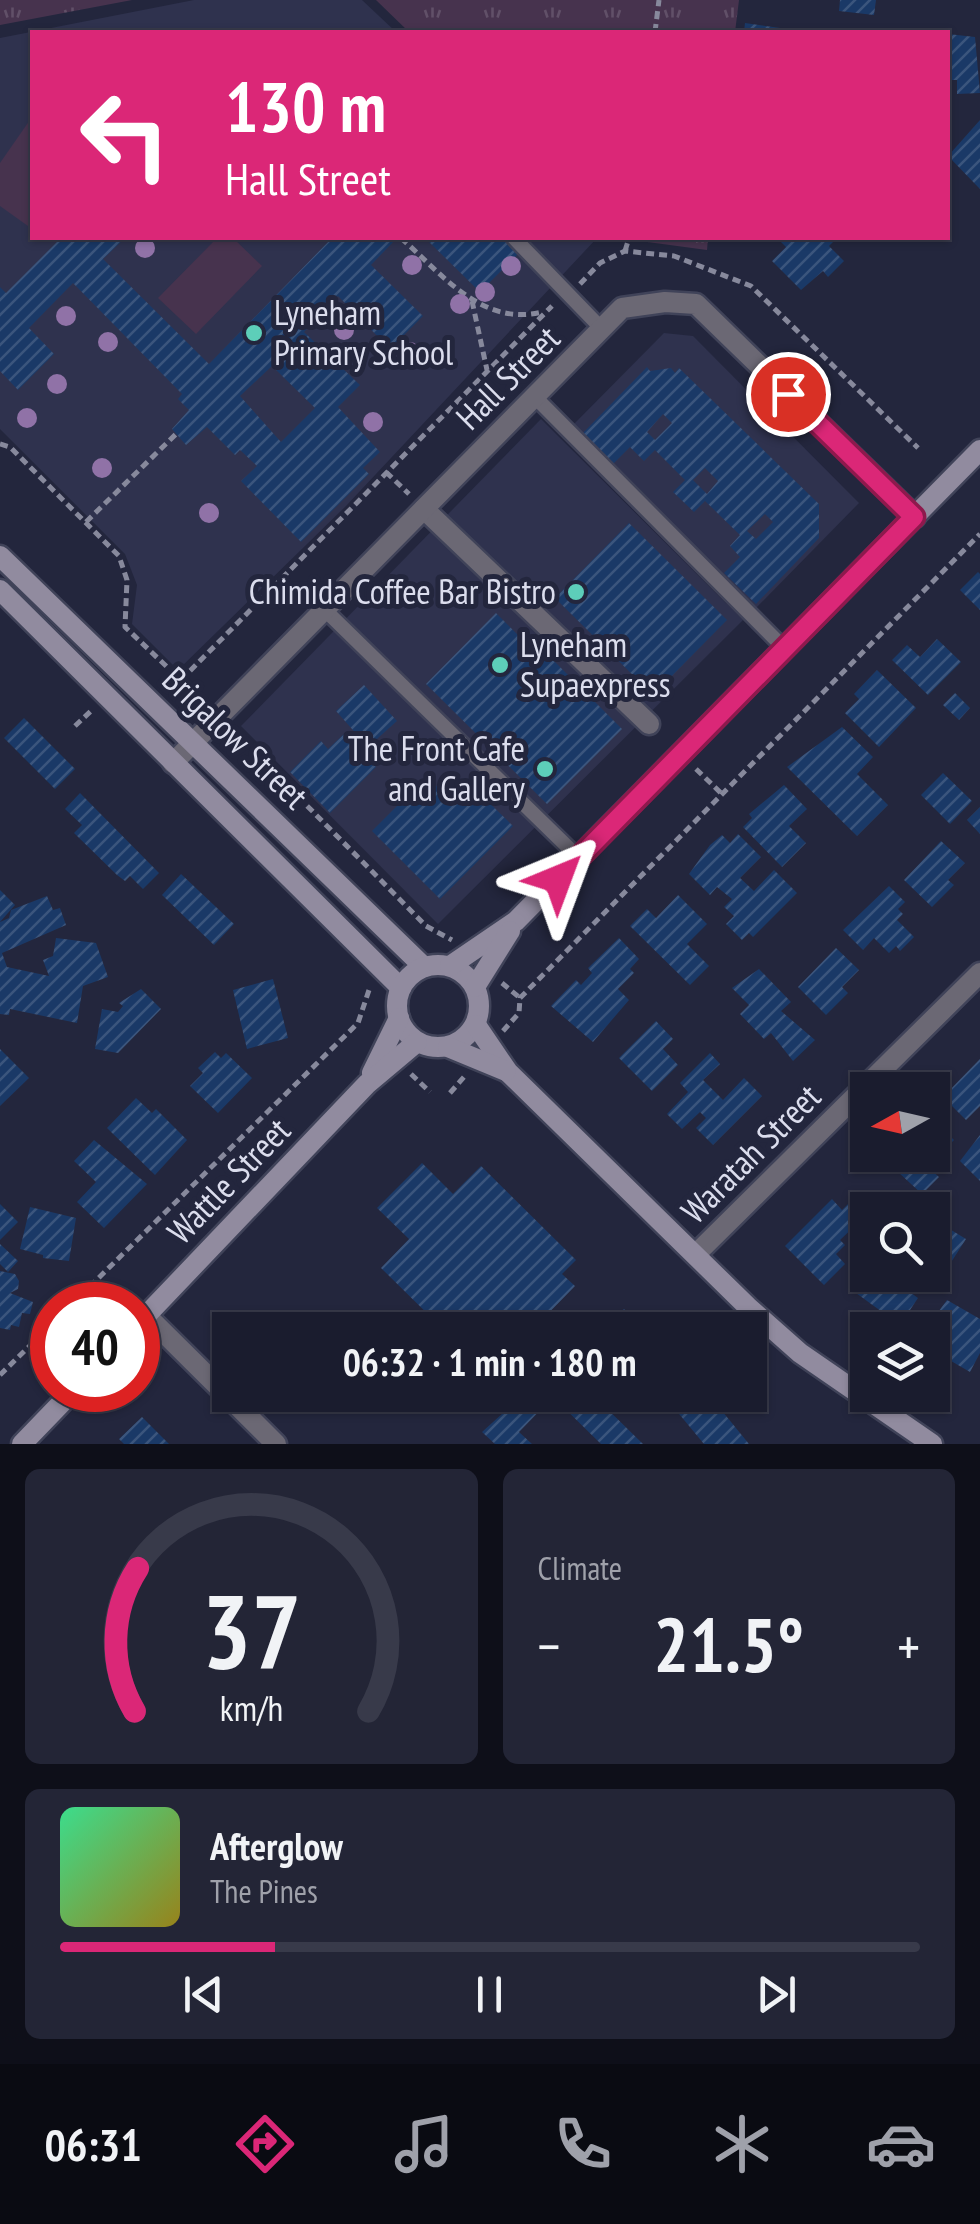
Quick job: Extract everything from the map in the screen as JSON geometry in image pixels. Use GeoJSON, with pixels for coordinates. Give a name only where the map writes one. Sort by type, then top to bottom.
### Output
{"type":"FeatureCollection","features":[{"type":"Feature","properties":{"kind":"street","name":"Hall Street"},"geometry":{"type":"LineString","coordinates":[[174,763],[622,308],[666,302],[696,304],[914,517]]}},
{"type":"Feature","properties":{"kind":"street"},"geometry":{"type":"LineString","coordinates":[[508,1072],[448,1047],[417,1042],[399,1018],[402,988],[424,967],[450,966],[516,921],[980,450]]}},
{"type":"Feature","properties":{"kind":"street"},"geometry":{"type":"LineString","coordinates":[[424,509],[650,724]]}},
{"type":"Feature","properties":{"kind":"street","name":"Brigalow Street"},"geometry":{"type":"LineString","coordinates":[[0,556],[424,967]]}},
{"type":"Feature","properties":{"kind":"street","name":"Brigalow Street"},"geometry":{"type":"LineString","coordinates":[[0,590],[402,988]]}},
{"type":"Feature","properties":{"kind":"street"},"geometry":{"type":"LineString","coordinates":[[475,987],[516,921]]}},
{"type":"Feature","properties":{"kind":"street"},"geometry":{"type":"LineString","coordinates":[[450,966],[475,987],[479,999],[476,1025],[508,1072],[800,1353],[921,1441]]}},
{"type":"Feature","properties":{"kind":"street","name":"Waratah Street"},"geometry":{"type":"LineString","coordinates":[[696,1254],[980,973]]}},
{"type":"Feature","properties":{"kind":"street","name":"Wattle Street"},"geometry":{"type":"LineString","coordinates":[[367,1084],[399,1018]]}},
{"type":"Feature","properties":{"kind":"street"},"geometry":{"type":"LineString","coordinates":[[448,1047],[476,1025]]}},
{"type":"Feature","properties":{"kind":"street","name":"Wattle Street"},"geometry":{"type":"LineString","coordinates":[[160,1300],[367,1084],[417,1042]]}},
{"type":"Feature","properties":{"kind":"street"},"geometry":{"type":"LineString","coordinates":[[160,1336],[276,1444]]}},
{"type":"Feature","properties":{"kind":"street"},"geometry":{"type":"LineString","coordinates":[[22,1444],[53,1412]]}},
{"type":"Feature","properties":{"kind":"lane"},"geometry":{"type":"LineString","coordinates":[[516,240],[602,330]]}},
{"type":"Feature","properties":{"kind":"lane"},"geometry":{"type":"LineString","coordinates":[[535,397],[785,648]]}},
{"type":"Feature","properties":{"kind":"lane"},"geometry":{"type":"LineString","coordinates":[[325,610],[579,858]]}},
{"type":"Feature","properties":{"kind":"path"},"geometry":{"type":"LineString","coordinates":[[655,30],[659,0]]}},
{"type":"Feature","properties":{"kind":"path"},"geometry":{"type":"LineString","coordinates":[[181,680],[545,311],[508,315],[472,301],[404,240]]}},
{"type":"Feature","properties":{"kind":"path"},"geometry":{"type":"LineString","coordinates":[[629,240],[626,251],[674,256],[751,286],[918,448]]}},
{"type":"Feature","properties":{"kind":"path"},"geometry":{"type":"LineString","coordinates":[[472,301],[487,370]]}},
{"type":"Feature","properties":{"kind":"path"},"geometry":{"type":"LineString","coordinates":[[86,522],[176,434]]}},
{"type":"Feature","properties":{"kind":"path"},"geometry":{"type":"LineString","coordinates":[[0,444],[10,447],[119,556],[127,580],[126,627],[426,926],[446,934]]}},
{"type":"Feature","properties":{"kind":"path"},"geometry":{"type":"LineString","coordinates":[[386,472],[424,509]]}},
{"type":"Feature","properties":{"kind":"path"},"geometry":{"type":"LineString","coordinates":[[519,1012],[520,998],[980,534]]}},
{"type":"Feature","properties":{"kind":"path"},"geometry":{"type":"LineString","coordinates":[[95,1282],[358,1023],[370,986]]}},
{"type":"Feature","properties":{"kind":"path"},"geometry":{"type":"LineString","coordinates":[[0,1375],[30,1346]]}},
{"type":"Feature","properties":{"kind":"shaded area","name":"Lyneham Primary School"},"geometry":{"type":"Polygon","coordinates":[[[194,0],[362,0],[394,30],[41,30],[194,0]]]}},
{"type":"Feature","properties":{"kind":"shaded area","name":"Lyneham Primary School"},"geometry":{"type":"Polygon","coordinates":[[[30,32],[30,240],[595,240],[346,506],[178,670],[132,624],[137,585],[125,554],[0,429],[0,38],[30,32]]]}},
{"type":"Feature","properties":{"kind":"shaded area"},"geometry":{"type":"Polygon","coordinates":[[[664,333],[693,336],[859,503],[756,608],[571,427],[664,333]]]}},
{"type":"Feature","properties":{"kind":"shaded area"},"geometry":{"type":"Polygon","coordinates":[[[541,419],[743,620],[438,924],[241,726],[541,419]]]}},
{"type":"Feature","properties":{"kind":"green space"},"geometry":{"type":"Polygon","coordinates":[[[0,0],[132,0],[0,25],[0,0]]]}},
{"type":"Feature","properties":{"kind":"green space"},"geometry":{"type":"Polygon","coordinates":[[[376,0],[739,0],[735,30],[407,30],[376,0]]]}},
{"type":"Feature","properties":{"kind":"green space"},"geometry":{"type":"Polygon","coordinates":[[[30,120],[28,226],[0,206],[0,163],[30,120]]]}},
{"type":"Feature","properties":{"kind":"green space"},"geometry":{"type":"Polygon","coordinates":[[[215,240],[235,240],[262,266],[196,334],[158,298],[215,240]]]}},
{"type":"Feature","properties":{"kind":"green space"},"geometry":{"type":"Polygon","coordinates":[[[633,240],[708,240],[707,250],[633,240]]]}},
{"type":"Feature","properties":{"kind":"building"},"geometry":{"type":"Polygon","coordinates":[[[840,0],[876,0],[874,15],[839,11],[840,0]]]}},
{"type":"Feature","properties":{"kind":"building"},"geometry":{"type":"Polygon","coordinates":[[[745,23],[780,28],[780,30],[744,30],[745,23]]]}},
{"type":"Feature","properties":{"kind":"building"},"geometry":{"type":"Polygon","coordinates":[[[950,34],[975,37],[980,93],[957,94],[957,80],[950,80],[950,34]]]}},
{"type":"Feature","properties":{"kind":"building"},"geometry":{"type":"Polygon","coordinates":[[[980,120],[980,189],[950,158],[980,120]]]}},
{"type":"Feature","properties":{"kind":"building"},"geometry":{"type":"Polygon","coordinates":[[[59,240],[123,240],[103,259],[209,364],[330,240],[395,240],[371,265],[423,316],[390,349],[338,296],[304,332],[360,385],[338,407],[380,452],[363,468],[369,474],[301,542],[241,481],[257,466],[240,450],[235,455],[207,427],[186,445],[172,429],[189,410],[178,399],[182,394],[73,283],[29,328],[54,354],[18,390],[0,371],[0,287],[6,293],[59,240]],[[272,366],[240,396],[281,442],[315,408],[272,366]]]}},
{"type":"Feature","properties":{"kind":"building"},"geometry":{"type":"Polygon","coordinates":[[[427,240],[505,240],[519,253],[480,292],[427,240]]]}},
{"type":"Feature","properties":{"kind":"building"},"geometry":{"type":"Polygon","coordinates":[[[779,240],[835,240],[829,246],[844,261],[828,277],[823,271],[801,290],[772,261],[786,247],[779,240]]]}},
{"type":"Feature","properties":{"kind":"building"},"geometry":{"type":"Polygon","coordinates":[[[647,367],[650,371],[671,368],[675,373],[679,368],[819,504],[819,538],[756,604],[724,573],[740,557],[730,546],[740,535],[705,501],[694,512],[673,492],[685,480],[655,450],[644,461],[630,447],[613,464],[582,434],[647,367]],[[663,414],[647,432],[655,440],[672,423],[663,414]],[[705,468],[693,480],[707,494],[718,481],[705,468]],[[765,514],[747,531],[756,539],[773,522],[765,514]]]}},
{"type":"Feature","properties":{"kind":"building"},"geometry":{"type":"Polygon","coordinates":[[[629,523],[727,620],[653,695],[555,598],[629,523]]]}},
{"type":"Feature","properties":{"kind":"building"},"geometry":{"type":"Polygon","coordinates":[[[980,574],[980,610],[960,590],[980,574]]]}},
{"type":"Feature","properties":{"kind":"building"},"geometry":{"type":"Polygon","coordinates":[[[496,613],[520,637],[525,632],[622,729],[547,804],[426,684],[496,613]]]}},
{"type":"Feature","properties":{"kind":"building"},"geometry":{"type":"Polygon","coordinates":[[[937,639],[961,662],[928,695],[892,660],[907,645],[920,657],[937,639]]]}},
{"type":"Feature","properties":{"kind":"building"},"geometry":{"type":"Polygon","coordinates":[[[877,670],[916,708],[879,747],[845,713],[859,699],[854,694],[877,670]]]}},
{"type":"Feature","properties":{"kind":"building"},"geometry":{"type":"Polygon","coordinates":[[[364,685],[397,721],[368,747],[336,711],[364,685]]]}},
{"type":"Feature","properties":{"kind":"building"},"geometry":{"type":"Polygon","coordinates":[[[955,693],[970,708],[959,720],[943,705],[955,693]]]}},
{"type":"Feature","properties":{"kind":"building"},"geometry":{"type":"Polygon","coordinates":[[[24,718],[75,769],[55,789],[4,738],[24,718]]]}},
{"type":"Feature","properties":{"kind":"building"},"geometry":{"type":"Polygon","coordinates":[[[842,727],[873,757],[857,774],[888,805],[857,836],[787,767],[842,727]]]}},
{"type":"Feature","properties":{"kind":"building"},"geometry":{"type":"Polygon","coordinates":[[[344,734],[376,767],[330,813],[290,772],[321,741],[328,749],[344,734]]]}},
{"type":"Feature","properties":{"kind":"building"},"geometry":{"type":"Polygon","coordinates":[[[943,773],[972,801],[950,824],[921,795],[943,773]]]}},
{"type":"Feature","properties":{"kind":"building"},"geometry":{"type":"Polygon","coordinates":[[[427,776],[446,796],[464,778],[513,826],[440,899],[372,831],[427,776]]]}},
{"type":"Feature","properties":{"kind":"building"},"geometry":{"type":"Polygon","coordinates":[[[784,785],[807,809],[789,826],[806,843],[782,867],[743,827],[752,818],[749,814],[784,785]]]}},
{"type":"Feature","properties":{"kind":"building"},"geometry":{"type":"Polygon","coordinates":[[[80,793],[159,873],[143,889],[130,876],[125,881],[117,875],[74,833],[82,825],[65,809],[80,793]]]}},
{"type":"Feature","properties":{"kind":"building"},"geometry":{"type":"Polygon","coordinates":[[[980,807],[980,834],[967,820],[980,807]]]}},
{"type":"Feature","properties":{"kind":"building"},"geometry":{"type":"Polygon","coordinates":[[[738,834],[761,857],[740,878],[754,891],[774,870],[797,893],[753,937],[749,933],[742,940],[726,924],[734,916],[724,907],[732,899],[717,887],[710,895],[689,874],[722,835],[730,843],[738,834]]]}},
{"type":"Feature","properties":{"kind":"building"},"geometry":{"type":"Polygon","coordinates":[[[941,841],[965,863],[948,880],[954,885],[932,907],[904,880],[941,841]]]}},
{"type":"Feature","properties":{"kind":"building"},"geometry":{"type":"Polygon","coordinates":[[[181,874],[234,924],[214,945],[162,895],[181,874]]]}},
{"type":"Feature","properties":{"kind":"building"},"geometry":{"type":"Polygon","coordinates":[[[889,886],[905,902],[898,909],[903,914],[897,920],[914,937],[900,951],[896,946],[889,953],[874,938],[863,950],[843,930],[889,886]]]}},
{"type":"Feature","properties":{"kind":"building"},"geometry":{"type":"Polygon","coordinates":[[[0,890],[15,905],[0,922],[0,890]]]}},
{"type":"Feature","properties":{"kind":"building"},"geometry":{"type":"Polygon","coordinates":[[[678,895],[707,924],[687,944],[709,966],[690,985],[630,926],[647,909],[656,918],[678,895]]]}},
{"type":"Feature","properties":{"kind":"building"},"geometry":{"type":"Polygon","coordinates":[[[47,896],[53,910],[60,908],[66,925],[2,953],[7,967],[49,976],[43,960],[53,956],[56,938],[96,943],[108,977],[83,986],[77,1023],[10,1009],[9,1015],[0,1014],[0,922],[9,918],[11,910],[47,896]]]}},
{"type":"Feature","properties":{"kind":"building"},"geometry":{"type":"Polygon","coordinates":[[[619,938],[639,959],[630,969],[634,973],[618,989],[629,1000],[593,1042],[551,1006],[576,980],[581,985],[592,973],[588,968],[619,938]]]}},
{"type":"Feature","properties":{"kind":"building"},"geometry":{"type":"Polygon","coordinates":[[[836,948],[859,970],[842,987],[848,993],[826,1015],[798,987],[836,948]]]}},
{"type":"Feature","properties":{"kind":"building"},"geometry":{"type":"Polygon","coordinates":[[[759,969],[791,1002],[781,1011],[815,1040],[793,1061],[771,1033],[764,1039],[740,1014],[749,1005],[732,988],[759,969]]]}},
{"type":"Feature","properties":{"kind":"building"},"geometry":{"type":"Polygon","coordinates":[[[273,979],[288,1038],[247,1049],[233,990],[273,979]]]}},
{"type":"Feature","properties":{"kind":"building"},"geometry":{"type":"Polygon","coordinates":[[[141,989],[161,1009],[118,1053],[95,1049],[102,1009],[118,1012],[123,1006],[119,1003],[141,989]]]}},
{"type":"Feature","properties":{"kind":"building"},"geometry":{"type":"Polygon","coordinates":[[[656,1021],[673,1039],[663,1049],[678,1065],[652,1091],[619,1058],[656,1021]]]}},
{"type":"Feature","properties":{"kind":"building"},"geometry":{"type":"Polygon","coordinates":[[[0,1049],[29,1078],[0,1106],[0,1049]]]}},
{"type":"Feature","properties":{"kind":"building"},"geometry":{"type":"Polygon","coordinates":[[[215,1052],[221,1058],[226,1053],[252,1078],[218,1113],[190,1086],[203,1073],[198,1068],[215,1052]]]}},
{"type":"Feature","properties":{"kind":"building"},"geometry":{"type":"Polygon","coordinates":[[[710,1053],[720,1064],[703,1080],[723,1100],[744,1078],[762,1096],[713,1145],[696,1128],[706,1118],[700,1112],[682,1129],[667,1114],[688,1092],[680,1083],[710,1053]]]}},
{"type":"Feature","properties":{"kind":"building"},"geometry":{"type":"Polygon","coordinates":[[[980,1059],[980,1106],[966,1120],[950,1104],[950,1090],[980,1059]]]}},
{"type":"Feature","properties":{"kind":"building"},"geometry":{"type":"Polygon","coordinates":[[[136,1098],[152,1113],[156,1109],[187,1140],[155,1175],[107,1128],[136,1098]]]}},
{"type":"Feature","properties":{"kind":"building"},"geometry":{"type":"Polygon","coordinates":[[[980,1135],[980,1181],[960,1161],[980,1135]]]}},
{"type":"Feature","properties":{"kind":"building"},"geometry":{"type":"Polygon","coordinates":[[[94,1140],[147,1184],[104,1228],[77,1202],[96,1182],[74,1161],[94,1140]]]}},
{"type":"Feature","properties":{"kind":"building"},"geometry":{"type":"Polygon","coordinates":[[[422,1163],[453,1194],[481,1166],[576,1260],[562,1274],[575,1286],[550,1312],[426,1312],[381,1268],[409,1239],[377,1208],[422,1163]]]}},
{"type":"Feature","properties":{"kind":"building"},"geometry":{"type":"Polygon","coordinates":[[[898,1172],[934,1172],[939,1177],[920,1192],[898,1172]]]}},
{"type":"Feature","properties":{"kind":"building"},"geometry":{"type":"Polygon","coordinates":[[[832,1199],[842,1210],[850,1204],[850,1230],[840,1240],[845,1245],[836,1254],[845,1264],[824,1285],[785,1246],[832,1199]]]}},
{"type":"Feature","properties":{"kind":"building"},"geometry":{"type":"Polygon","coordinates":[[[0,1204],[18,1222],[0,1240],[0,1204]]]}},
{"type":"Feature","properties":{"kind":"building"},"geometry":{"type":"Polygon","coordinates":[[[30,1207],[76,1218],[69,1261],[43,1258],[20,1249],[30,1207]]]}},
{"type":"Feature","properties":{"kind":"building"},"geometry":{"type":"Polygon","coordinates":[[[950,1229],[966,1239],[950,1264],[950,1229]]]}},
{"type":"Feature","properties":{"kind":"building"},"geometry":{"type":"Polygon","coordinates":[[[0,1244],[18,1261],[8,1272],[0,1264],[0,1244]]]}},
{"type":"Feature","properties":{"kind":"building"},"geometry":{"type":"Polygon","coordinates":[[[0,1271],[15,1274],[18,1289],[10,1293],[30,1301],[30,1314],[22,1313],[19,1327],[0,1328],[0,1271]]]}},
{"type":"Feature","properties":{"kind":"building"},"geometry":{"type":"Polygon","coordinates":[[[910,1292],[918,1298],[909,1312],[882,1312],[856,1293],[910,1292]]]}},
{"type":"Feature","properties":{"kind":"building"},"geometry":{"type":"Polygon","coordinates":[[[947,1300],[980,1319],[980,1353],[970,1372],[950,1360],[950,1312],[938,1312],[947,1300]]]}},
{"type":"Feature","properties":{"kind":"building"},"geometry":{"type":"Polygon","coordinates":[[[504,1412],[538,1412],[519,1432],[532,1444],[495,1444],[482,1432],[504,1412]]]}},
{"type":"Feature","properties":{"kind":"building"},"geometry":{"type":"Polygon","coordinates":[[[568,1412],[610,1412],[643,1444],[601,1444],[568,1412]]]}},
{"type":"Feature","properties":{"kind":"building"},"geometry":{"type":"Polygon","coordinates":[[[677,1412],[723,1412],[749,1444],[704,1444],[677,1412]]]}},
{"type":"Feature","properties":{"kind":"building"},"geometry":{"type":"Polygon","coordinates":[[[142,1417],[169,1444],[124,1444],[119,1439],[142,1417]]]}},
{"type":"Feature","properties":{"kind":"place","name":"Lyneham Primary School"},"geometry":{"type":"Point","coordinates":[254,333]}},
{"type":"Feature","properties":{"kind":"place","name":"Chimida Coffee Bar Bistro"},"geometry":{"type":"Point","coordinates":[576,592]}},
{"type":"Feature","properties":{"kind":"place","name":"Lyneham Supaexpress"},"geometry":{"type":"Point","coordinates":[500,665]}},
{"type":"Feature","properties":{"kind":"place","name":"The Front Cafe and Gallery"},"geometry":{"type":"Point","coordinates":[545,769]}},
{"type":"Feature","properties":{"kind":"route"},"geometry":{"type":"LineString","coordinates":[[558,879],[914,517],[788,394]]}}]}
